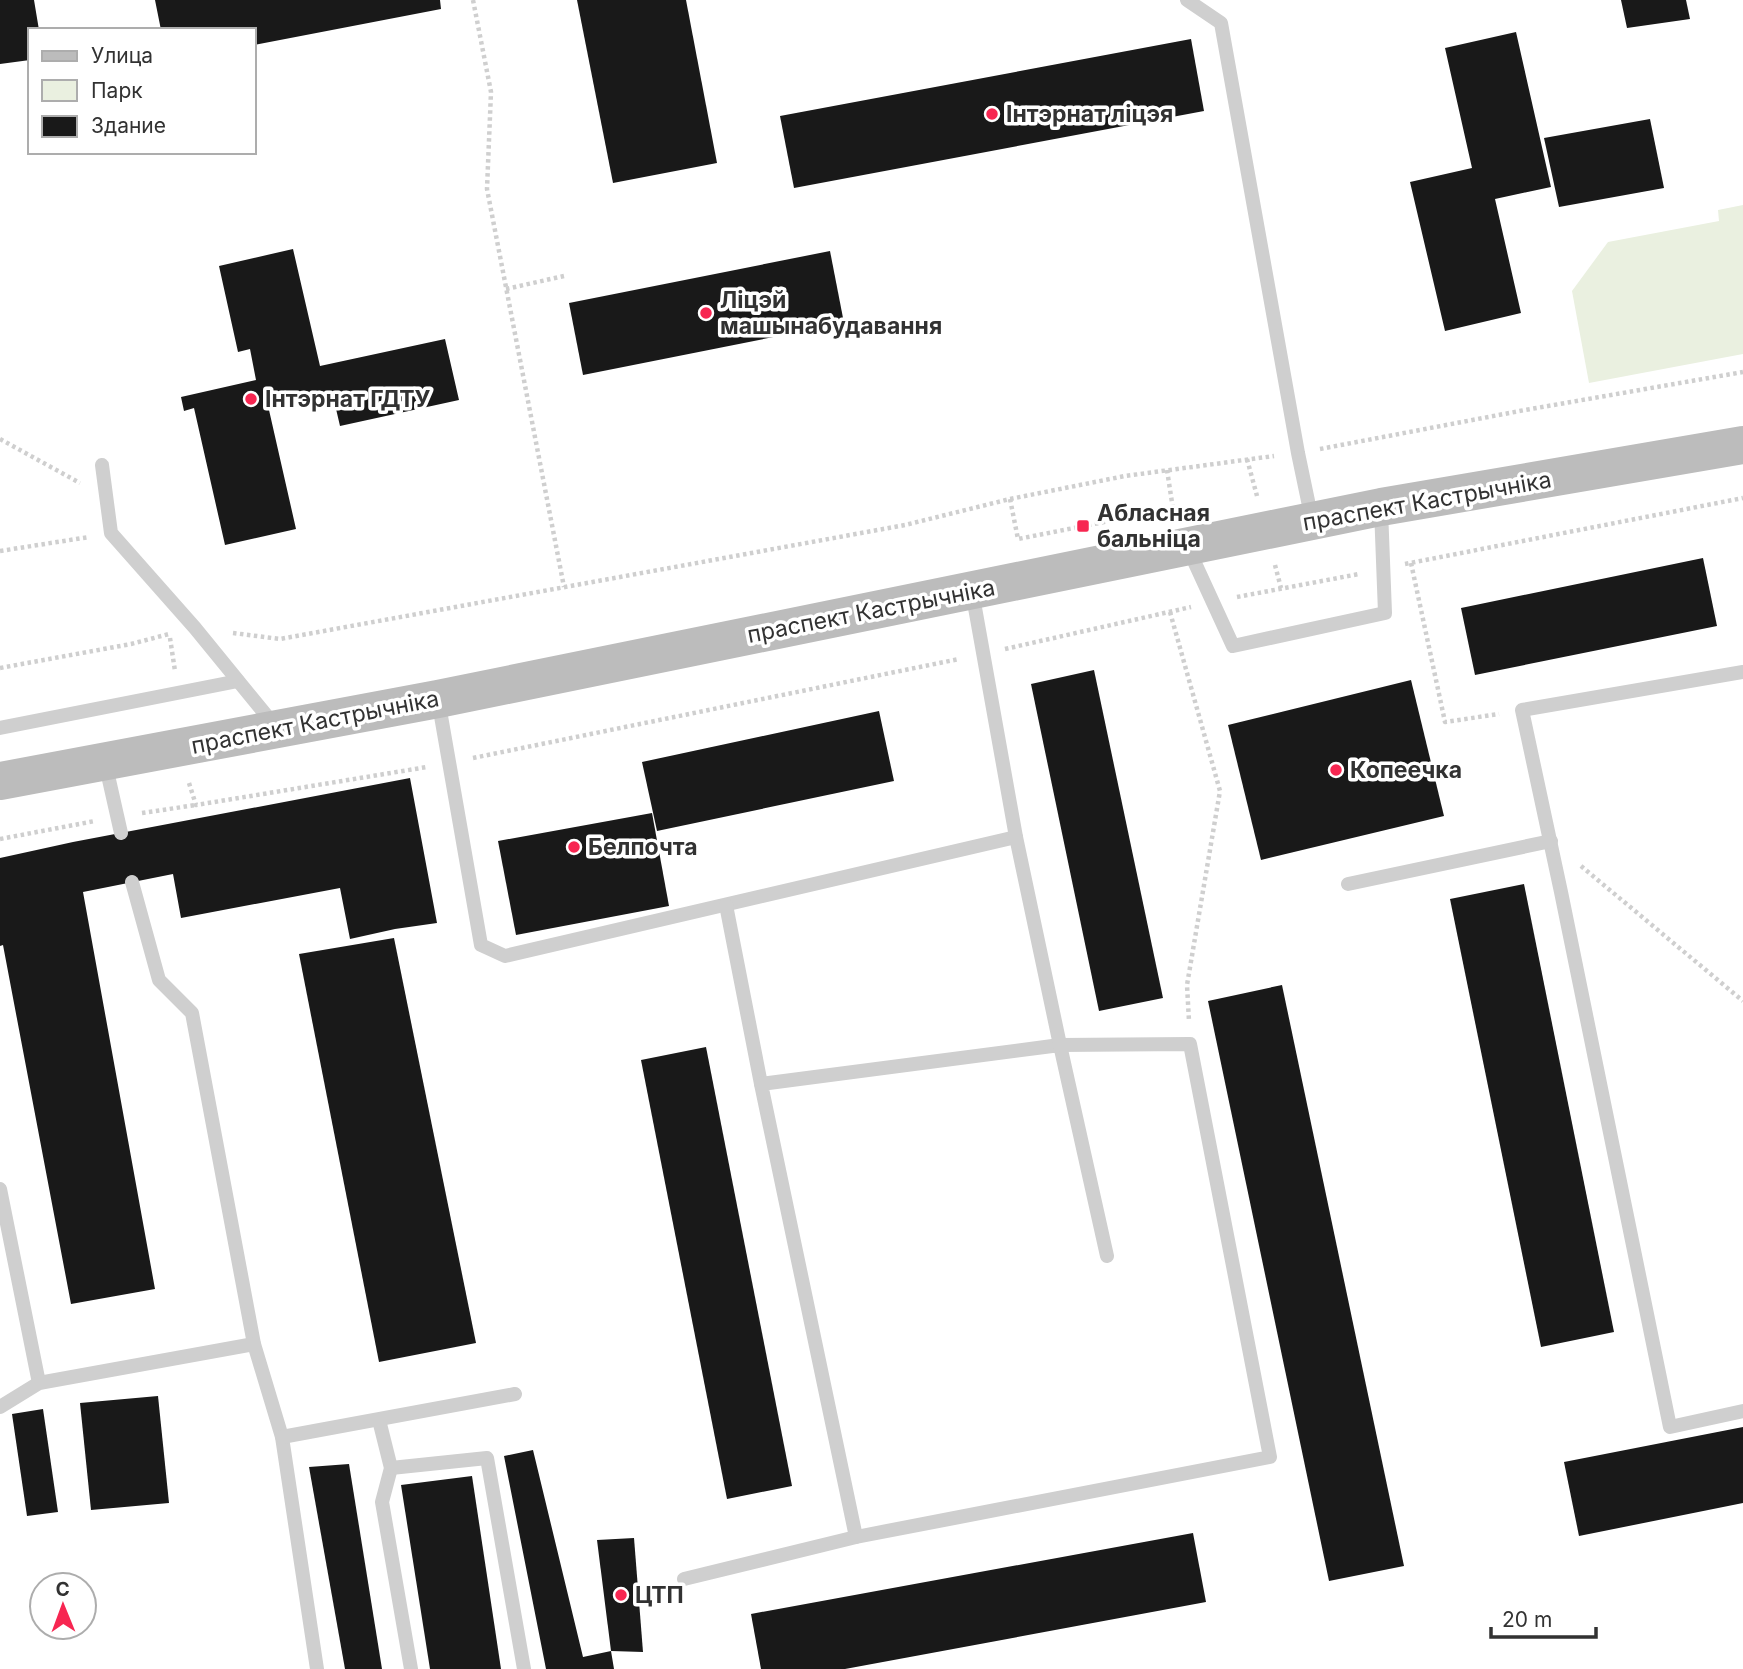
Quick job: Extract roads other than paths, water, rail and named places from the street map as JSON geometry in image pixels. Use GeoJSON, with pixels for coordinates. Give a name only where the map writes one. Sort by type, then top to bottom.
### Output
{"type":"FeatureCollection","features":[{"type":"Feature","properties":{"kind":"main road","name":"праспект Кастрычніка"},"geometry":{"type":"LineString","coordinates":[[0,781],[438,699],[1381,507],[1743,445]]}},
{"type":"Feature","properties":{"kind":"lane"},"geometry":{"type":"LineString","coordinates":[[1187,0],[1221,23],[1312,522]]}},
{"type":"Feature","properties":{"kind":"lane"},"geometry":{"type":"LineString","coordinates":[[102,465],[111,533],[195,628],[278,729]]}},
{"type":"Feature","properties":{"kind":"lane"},"geometry":{"type":"LineString","coordinates":[[1187,547],[1233,646],[1385,613],[1381,507]]}},
{"type":"Feature","properties":{"kind":"lane"},"geometry":{"type":"LineString","coordinates":[[972,591],[1016,837],[1107,1256]]}},
{"type":"Feature","properties":{"kind":"lane"},"geometry":{"type":"LineString","coordinates":[[1743,672],[1522,710],[1670,1427],[1743,1411]]}},
{"type":"Feature","properties":{"kind":"lane"},"geometry":{"type":"LineString","coordinates":[[0,727],[238,681]]}},
{"type":"Feature","properties":{"kind":"lane"},"geometry":{"type":"LineString","coordinates":[[438,699],[481,945],[505,957],[1016,837]]}},
{"type":"Feature","properties":{"kind":"lane"},"geometry":{"type":"LineString","coordinates":[[105,761],[121,833]]}},
{"type":"Feature","properties":{"kind":"lane"},"geometry":{"type":"LineString","coordinates":[[1348,884],[1551,841]]}},
{"type":"Feature","properties":{"kind":"lane"},"geometry":{"type":"LineString","coordinates":[[132,883],[159,980],[192,1013],[254,1344],[282,1437],[317,1669]]}},
{"type":"Feature","properties":{"kind":"lane"},"geometry":{"type":"LineString","coordinates":[[726,905],[856,1537]]}},
{"type":"Feature","properties":{"kind":"lane"},"geometry":{"type":"LineString","coordinates":[[684,1579],[856,1537],[1270,1457],[1189,1044],[1060,1045],[761,1084]]}},
{"type":"Feature","properties":{"kind":"lane"},"geometry":{"type":"LineString","coordinates":[[0,1189],[39,1383]]}},
{"type":"Feature","properties":{"kind":"lane"},"geometry":{"type":"LineString","coordinates":[[0,1407],[39,1383],[254,1344]]}},
{"type":"Feature","properties":{"kind":"lane"},"geometry":{"type":"LineString","coordinates":[[282,1437],[514,1394]]}},
{"type":"Feature","properties":{"kind":"lane"},"geometry":{"type":"LineString","coordinates":[[379,1420],[391,1468],[382,1502],[411,1669]]}},
{"type":"Feature","properties":{"kind":"lane"},"geometry":{"type":"LineString","coordinates":[[391,1468],[487,1458],[524,1669]]}},
{"type":"Feature","properties":{"kind":"place","name":"Інтэрнат ліцэя"},"geometry":{"type":"Point","coordinates":[992,114]}},
{"type":"Feature","properties":{"kind":"place","name":"Ліцэй машынабудавання"},"geometry":{"type":"Point","coordinates":[706,313]}},
{"type":"Feature","properties":{"kind":"place","name":"Інтэрнат ГДТУ"},"geometry":{"type":"Point","coordinates":[251,399]}},
{"type":"Feature","properties":{"kind":"place","name":"Абласная бальніца"},"geometry":{"type":"Point","coordinates":[1083,526]}},
{"type":"Feature","properties":{"kind":"place","name":"Копеечка"},"geometry":{"type":"Point","coordinates":[1336,770]}},
{"type":"Feature","properties":{"kind":"place","name":"Белпочта"},"geometry":{"type":"Point","coordinates":[574,847]}},
{"type":"Feature","properties":{"kind":"place","name":"ЦТП"},"geometry":{"type":"Point","coordinates":[621,1595]}}]}
